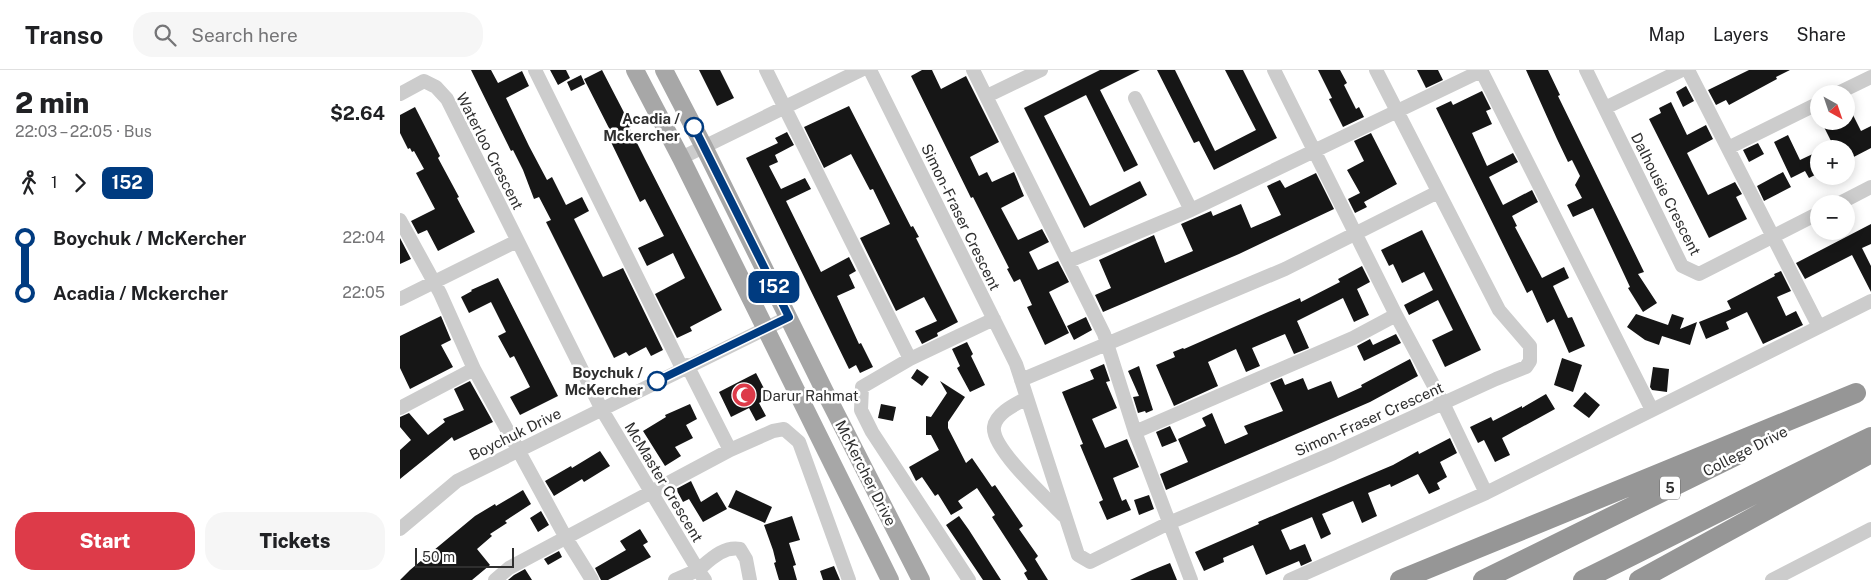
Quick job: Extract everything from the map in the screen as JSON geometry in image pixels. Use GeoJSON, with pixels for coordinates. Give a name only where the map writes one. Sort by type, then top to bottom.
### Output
{"type":"FeatureCollection","features":[{"type":"Feature","properties":{"kind":"highway"},"geometry":{"type":"LineString","coordinates":[[1400,580],[1864,389]]}},
{"type":"Feature","properties":{"kind":"highway","name":"College Drive"},"geometry":{"type":"LineString","coordinates":[[1483,580],[1752,448],[1864,389]]}},
{"type":"Feature","properties":{"kind":"highway"},"geometry":{"type":"LineString","coordinates":[[1583,580],[1871,437]]}},
{"type":"Feature","properties":{"kind":"highway"},"geometry":{"type":"LineString","coordinates":[[1639,580],[1871,453]]}},
{"type":"Feature","properties":{"kind":"main road","name":"McKercher Drive"},"geometry":{"type":"LineString","coordinates":[[635,70],[682,158],[890,580]]}},
{"type":"Feature","properties":{"kind":"main road","name":"McKercher Drive"},"geometry":{"type":"LineString","coordinates":[[664,70],[830,402],[922,580]]}},
{"type":"Feature","properties":{"kind":"street"},"geometry":{"type":"LineString","coordinates":[[535,70],[685,367],[730,450]]}},
{"type":"Feature","properties":{"kind":"street"},"geometry":{"type":"LineString","coordinates":[[766,70],[910,359]]}},
{"type":"Feature","properties":{"kind":"street"},"geometry":{"type":"LineString","coordinates":[[682,158],[861,70]]}},
{"type":"Feature","properties":{"kind":"street","name":"Simon-Fraser Crescent"},"geometry":{"type":"LineString","coordinates":[[870,70],[1016,364],[1078,555],[1090,562],[1169,523],[1334,453],[1518,371],[1526,367],[1530,361],[1530,346],[1499,310],[1376,70]]}},
{"type":"Feature","properties":{"kind":"street"},"geometry":{"type":"LineString","coordinates":[[973,70],[1069,260],[1108,344],[1135,432],[1191,580]]}},
{"type":"Feature","properties":{"kind":"street"},"geometry":{"type":"LineString","coordinates":[[986,96],[1041,70]]}},
{"type":"Feature","properties":{"kind":"street"},"geometry":{"type":"LineString","coordinates":[[1274,70],[1396,315],[1443,403],[1486,493]]}},
{"type":"Feature","properties":{"kind":"street"},"geometry":{"type":"LineString","coordinates":[[1069,260],[1191,210],[1481,70],[1652,410]]}},
{"type":"Feature","properties":{"kind":"street","name":"Dalhousie Crescent"},"geometry":{"type":"LineString","coordinates":[[1586,70],[1682,266],[1699,274],[1810,217]]}},
{"type":"Feature","properties":{"kind":"street"},"geometry":{"type":"LineString","coordinates":[[1605,108],[1682,70]]}},
{"type":"Feature","properties":{"kind":"street"},"geometry":{"type":"LineString","coordinates":[[1688,70],[1819,326]]}},
{"type":"Feature","properties":{"kind":"street"},"geometry":{"type":"LineString","coordinates":[[1855,85],[1871,77]]}},
{"type":"Feature","properties":{"kind":"street","name":"Waterloo Crescent"},"geometry":{"type":"LineString","coordinates":[[400,94],[424,82],[436,87],[447,99],[602,410]]}},
{"type":"Feature","properties":{"kind":"street"},"geometry":{"type":"LineString","coordinates":[[1135,98],[1191,210]]}},
{"type":"Feature","properties":{"kind":"street"},"geometry":{"type":"LineString","coordinates":[[1728,148],[1810,107]]}},
{"type":"Feature","properties":{"kind":"street"},"geometry":{"type":"LineString","coordinates":[[1855,195],[1871,187]]}},
{"type":"Feature","properties":{"kind":"street"},"geometry":{"type":"LineString","coordinates":[[1021,380],[1284,269],[1438,192]]}},
{"type":"Feature","properties":{"kind":"street"},"geometry":{"type":"LineString","coordinates":[[400,220],[435,282],[474,369],[566,538],[592,580]]}},
{"type":"Feature","properties":{"kind":"street"},"geometry":{"type":"LineString","coordinates":[[400,299],[517,241]]}},
{"type":"Feature","properties":{"kind":"street"},"geometry":{"type":"LineString","coordinates":[[1290,580],[1486,493],[1871,301]]}},
{"type":"Feature","properties":{"kind":"street"},"geometry":{"type":"LineString","coordinates":[[1135,432],[1353,338],[1396,315]]}},
{"type":"Feature","properties":{"kind":"street","name":"Boychuk Drive"},"geometry":{"type":"LineString","coordinates":[[400,529],[457,481],[789,317]]}},
{"type":"Feature","properties":{"kind":"street"},"geometry":{"type":"LineString","coordinates":[[969,580],[872,432],[861,410],[862,387],[910,359],[994,319]]}},
{"type":"Feature","properties":{"kind":"street"},"geometry":{"type":"LineString","coordinates":[[400,408],[474,369]]}},
{"type":"Feature","properties":{"kind":"street","name":"Simon-Fraser Crescent"},"geometry":{"type":"LineString","coordinates":[[1027,398],[1012,406],[998,418],[994,428],[995,438],[997,444],[1017,468],[1066,518]]}},
{"type":"Feature","properties":{"kind":"street","name":"McMaster Crescent"},"geometry":{"type":"LineString","coordinates":[[602,410],[650,493],[701,575]]}},
{"type":"Feature","properties":{"kind":"street"},"geometry":{"type":"LineString","coordinates":[[495,580],[509,568],[730,450],[773,431],[784,429],[800,442],[849,580]]}},
{"type":"Feature","properties":{"kind":"street"},"geometry":{"type":"LineString","coordinates":[[1772,580],[1871,529]]}},
{"type":"Feature","properties":{"kind":"street","name":"McMaster Crescent"},"geometry":{"type":"LineString","coordinates":[[675,580],[701,575],[721,552],[731,547],[740,549],[746,559],[750,580]]}},
{"type":"Feature","properties":{"kind":"building"},"geometry":{"type":"Polygon","coordinates":[[[471,70],[491,70],[498,83],[522,71],[529,86],[506,98],[529,146],[547,180],[552,177],[566,205],[582,197],[589,211],[574,219],[603,277],[623,268],[663,350],[651,356],[646,347],[629,356],[626,352],[614,358],[546,222],[551,220],[539,197],[534,199],[523,170],[513,150],[511,151],[471,70]]]}},
{"type":"Feature","properties":{"kind":"building"},"geometry":{"type":"Polygon","coordinates":[[[550,70],[566,70],[570,78],[558,85],[550,70]]]}},
{"type":"Feature","properties":{"kind":"building"},"geometry":{"type":"Polygon","coordinates":[[[602,70],[722,310],[690,327],[692,331],[677,338],[655,294],[685,278],[673,253],[647,266],[638,248],[664,236],[645,199],[640,202],[610,140],[614,138],[584,79],[602,70]]]}},
{"type":"Feature","properties":{"kind":"building"},"geometry":{"type":"Polygon","coordinates":[[[699,70],[720,70],[734,98],[717,106],[699,70]]]}},
{"type":"Feature","properties":{"kind":"building"},"geometry":{"type":"Polygon","coordinates":[[[922,70],[932,70],[941,89],[966,76],[999,142],[970,157],[979,176],[987,172],[992,182],[1014,172],[1024,196],[1001,208],[1018,240],[1042,229],[1049,242],[1029,252],[1038,270],[1058,261],[1069,282],[1049,292],[1069,333],[1045,345],[1027,307],[1032,305],[1020,279],[1014,282],[1007,269],[1009,268],[973,197],[971,198],[911,76],[922,70]]]}},
{"type":"Feature","properties":{"kind":"building"},"geometry":{"type":"Polygon","coordinates":[[[1100,70],[1140,70],[1100,90],[1138,165],[1124,172],[1086,95],[1044,116],[1090,206],[1140,181],[1147,195],[1084,228],[1024,108],[1100,70]]]}},
{"type":"Feature","properties":{"kind":"building"},"geometry":{"type":"Polygon","coordinates":[[[1157,70],[1175,70],[1215,151],[1256,130],[1225,70],[1243,70],[1277,138],[1214,170],[1199,141],[1194,143],[1157,70]]]}},
{"type":"Feature","properties":{"kind":"building"},"geometry":{"type":"Polygon","coordinates":[[[1318,70],[1340,70],[1347,83],[1344,85],[1356,109],[1359,107],[1364,117],[1343,127],[1329,99],[1332,98],[1318,70]]]}},
{"type":"Feature","properties":{"kind":"building"},"geometry":{"type":"Polygon","coordinates":[[[1417,70],[1438,70],[1443,80],[1426,88],[1417,70]]]}},
{"type":"Feature","properties":{"kind":"building"},"geometry":{"type":"Polygon","coordinates":[[[1526,70],[1548,70],[1560,95],[1558,96],[1644,272],[1638,274],[1657,303],[1643,312],[1628,288],[1630,287],[1593,208],[1573,217],[1567,205],[1582,198],[1575,185],[1580,176],[1572,160],[1568,162],[1526,70]]]}},
{"type":"Feature","properties":{"kind":"building"},"geometry":{"type":"Polygon","coordinates":[[[1749,70],[1790,70],[1729,105],[1726,100],[1716,105],[1708,90],[1749,70]]]}},
{"type":"Feature","properties":{"kind":"building"},"geometry":{"type":"Polygon","coordinates":[[[581,75],[585,84],[571,91],[567,82],[581,75]]]}},
{"type":"Feature","properties":{"kind":"building"},"geometry":{"type":"Polygon","coordinates":[[[1686,86],[1694,101],[1683,107],[1676,92],[1686,86]]]}},
{"type":"Feature","properties":{"kind":"building"},"geometry":{"type":"Polygon","coordinates":[[[1482,91],[1491,109],[1486,111],[1492,124],[1472,133],[1487,166],[1513,153],[1518,162],[1489,177],[1503,205],[1532,190],[1538,202],[1512,216],[1517,226],[1515,227],[1542,278],[1564,267],[1569,278],[1553,286],[1568,318],[1572,317],[1585,346],[1569,353],[1554,319],[1547,323],[1532,290],[1527,293],[1436,108],[1451,101],[1453,105],[1482,91]]]}},
{"type":"Feature","properties":{"kind":"building"},"geometry":{"type":"Polygon","coordinates":[[[1671,102],[1687,135],[1706,125],[1713,139],[1687,153],[1708,195],[1735,182],[1742,194],[1736,197],[1747,219],[1709,238],[1649,119],[1661,113],[1659,108],[1671,102]]]}},
{"type":"Feature","properties":{"kind":"building"},"geometry":{"type":"Polygon","coordinates":[[[849,106],[911,227],[913,226],[919,237],[916,238],[958,322],[937,333],[938,336],[922,344],[915,331],[937,321],[924,297],[896,311],[860,238],[890,224],[873,189],[870,190],[851,154],[824,168],[804,127],[849,106]]]}},
{"type":"Feature","properties":{"kind":"building"},"geometry":{"type":"Polygon","coordinates":[[[415,107],[440,156],[438,158],[459,197],[457,198],[475,232],[438,251],[427,230],[418,234],[411,221],[435,209],[416,173],[424,169],[414,151],[412,152],[410,148],[408,149],[400,133],[400,115],[415,107]]]}},
{"type":"Feature","properties":{"kind":"building"},"geometry":{"type":"Polygon","coordinates":[[[1855,119],[1861,131],[1871,126],[1871,148],[1855,156],[1855,140],[1830,140],[1826,130],[1855,130],[1855,119]]]}},
{"type":"Feature","properties":{"kind":"building"},"geometry":{"type":"Polygon","coordinates":[[[787,132],[794,145],[775,155],[778,162],[769,166],[781,189],[805,178],[811,189],[786,201],[821,272],[849,257],[856,271],[849,275],[855,288],[837,296],[859,344],[861,343],[873,367],[860,373],[856,365],[849,369],[746,158],[778,143],[775,138],[787,132]]]}},
{"type":"Feature","properties":{"kind":"building"},"geometry":{"type":"Polygon","coordinates":[[[1371,133],[1397,184],[1364,202],[1367,207],[1355,213],[1348,199],[1360,193],[1347,170],[1364,161],[1354,141],[1371,133]]]}},
{"type":"Feature","properties":{"kind":"building"},"geometry":{"type":"Polygon","coordinates":[[[1788,135],[1800,160],[1810,155],[1810,178],[1805,171],[1791,178],[1774,142],[1788,135]]]}},
{"type":"Feature","properties":{"kind":"building"},"geometry":{"type":"Polygon","coordinates":[[[1758,143],[1764,154],[1749,162],[1743,150],[1758,143]]]}},
{"type":"Feature","properties":{"kind":"building"},"geometry":{"type":"Polygon","coordinates":[[[1783,172],[1791,187],[1764,201],[1757,186],[1783,172]]]}},
{"type":"Feature","properties":{"kind":"building"},"geometry":{"type":"Polygon","coordinates":[[[1316,173],[1334,209],[1239,254],[1103,312],[1095,295],[1111,288],[1099,260],[1154,235],[1165,263],[1193,251],[1181,224],[1211,211],[1213,216],[1241,204],[1251,228],[1281,215],[1267,186],[1280,180],[1285,188],[1316,173]]]}},
{"type":"Feature","properties":{"kind":"building"},"geometry":{"type":"Polygon","coordinates":[[[1871,224],[1871,244],[1862,248],[1871,266],[1871,292],[1852,255],[1805,279],[1796,263],[1840,240],[1855,240],[1855,232],[1871,224]]]}},
{"type":"Feature","properties":{"kind":"building"},"geometry":{"type":"Polygon","coordinates":[[[1422,230],[1481,350],[1445,367],[1432,340],[1453,330],[1438,300],[1409,315],[1404,305],[1433,290],[1424,272],[1402,283],[1393,264],[1389,266],[1381,250],[1422,230]]]}},
{"type":"Feature","properties":{"kind":"building"},"geometry":{"type":"Polygon","coordinates":[[[400,238],[411,259],[400,264],[400,238]]]}},
{"type":"Feature","properties":{"kind":"building"},"geometry":{"type":"Polygon","coordinates":[[[1362,266],[1370,282],[1357,289],[1369,315],[1354,322],[1343,298],[1297,321],[1309,348],[1294,354],[1285,334],[1252,348],[1260,366],[1246,372],[1236,349],[1208,362],[1218,386],[1174,406],[1156,365],[1175,357],[1173,352],[1184,349],[1300,298],[1301,302],[1340,282],[1338,279],[1362,266]]]}},
{"type":"Feature","properties":{"kind":"building"},"geometry":{"type":"Polygon","coordinates":[[[1781,271],[1791,291],[1777,297],[1786,316],[1796,311],[1803,325],[1763,344],[1747,312],[1726,322],[1729,329],[1706,339],[1699,322],[1731,309],[1727,301],[1781,271]]]}},
{"type":"Feature","properties":{"kind":"building"},"geometry":{"type":"Polygon","coordinates":[[[498,278],[558,396],[520,415],[510,397],[530,387],[514,356],[510,358],[498,336],[506,332],[491,302],[469,313],[461,297],[471,290],[498,278]]]}},
{"type":"Feature","properties":{"kind":"building"},"geometry":{"type":"Polygon","coordinates":[[[1636,314],[1668,325],[1672,314],[1684,318],[1680,329],[1697,322],[1690,345],[1662,336],[1659,345],[1645,340],[1627,327],[1636,314]]]}},
{"type":"Feature","properties":{"kind":"building"},"geometry":{"type":"Polygon","coordinates":[[[441,316],[451,340],[441,345],[453,367],[410,389],[400,368],[400,336],[441,316]]]}},
{"type":"Feature","properties":{"kind":"building"},"geometry":{"type":"Polygon","coordinates":[[[1086,317],[1092,330],[1074,340],[1067,326],[1086,317]]]}},
{"type":"Feature","properties":{"kind":"building"},"geometry":{"type":"Polygon","coordinates":[[[1396,334],[1401,343],[1364,361],[1357,346],[1370,339],[1373,345],[1396,334]]]}},
{"type":"Feature","properties":{"kind":"building"},"geometry":{"type":"Polygon","coordinates":[[[967,342],[973,354],[971,356],[985,385],[970,392],[957,368],[960,366],[952,349],[967,342]]]}},
{"type":"Feature","properties":{"kind":"building"},"geometry":{"type":"Polygon","coordinates":[[[1562,358],[1582,365],[1573,392],[1554,385],[1562,358]]]}},
{"type":"Feature","properties":{"kind":"building"},"geometry":{"type":"Polygon","coordinates":[[[1410,359],[1418,376],[1370,402],[1166,490],[1160,474],[1188,462],[1178,439],[1206,426],[1202,418],[1212,413],[1225,444],[1248,434],[1244,426],[1283,411],[1270,383],[1282,378],[1285,385],[1303,378],[1308,390],[1331,381],[1338,398],[1362,387],[1361,385],[1410,359]]]}},
{"type":"Feature","properties":{"kind":"building"},"geometry":{"type":"Polygon","coordinates":[[[1104,364],[1110,381],[1106,382],[1117,408],[1092,419],[1105,448],[1127,439],[1139,467],[1113,478],[1122,501],[1126,499],[1131,510],[1107,520],[1099,502],[1103,500],[1080,445],[1083,444],[1062,392],[1094,379],[1090,370],[1104,364]]]}},
{"type":"Feature","properties":{"kind":"building"},"geometry":{"type":"Polygon","coordinates":[[[1139,366],[1153,410],[1146,413],[1145,411],[1138,413],[1133,397],[1139,396],[1128,371],[1139,366]]]}},
{"type":"Feature","properties":{"kind":"building"},"geometry":{"type":"Polygon","coordinates":[[[1653,367],[1669,369],[1667,392],[1652,390],[1650,387],[1653,367]]]}},
{"type":"Feature","properties":{"kind":"building"},"geometry":{"type":"Polygon","coordinates":[[[917,369],[929,377],[922,386],[911,378],[917,369]]]}},
{"type":"Feature","properties":{"kind":"building","name":"Darur Rahmat"},"geometry":{"type":"Polygon","coordinates":[[[756,373],[769,398],[759,403],[766,416],[756,421],[749,408],[731,417],[719,392],[756,373]]]}},
{"type":"Feature","properties":{"kind":"building"},"geometry":{"type":"Polygon","coordinates":[[[470,381],[493,422],[454,441],[452,437],[400,479],[400,450],[411,440],[400,427],[400,417],[409,413],[428,435],[445,422],[443,419],[464,410],[454,389],[470,381]]]}},
{"type":"Feature","properties":{"kind":"building"},"geometry":{"type":"Polygon","coordinates":[[[940,381],[965,397],[948,422],[948,428],[966,463],[972,458],[992,487],[995,485],[1023,526],[1019,529],[1038,556],[1035,559],[1048,580],[1028,580],[1024,573],[1027,571],[992,517],[995,515],[977,488],[958,501],[963,508],[951,515],[938,494],[935,496],[922,477],[916,481],[909,467],[939,450],[931,435],[926,435],[926,416],[931,417],[947,393],[940,381]]]}},
{"type":"Feature","properties":{"kind":"building"},"geometry":{"type":"Polygon","coordinates":[[[1585,392],[1600,405],[1589,418],[1573,406],[1585,392]]]}},
{"type":"Feature","properties":{"kind":"building"},"geometry":{"type":"Polygon","coordinates":[[[1546,394],[1555,409],[1502,438],[1510,455],[1495,462],[1484,440],[1478,443],[1470,427],[1491,417],[1493,421],[1522,406],[1522,408],[1546,394]]]}},
{"type":"Feature","properties":{"kind":"building"},"geometry":{"type":"Polygon","coordinates":[[[690,404],[697,419],[686,425],[693,438],[675,447],[681,456],[665,466],[643,431],[666,417],[665,415],[690,404]]]}},
{"type":"Feature","properties":{"kind":"building"},"geometry":{"type":"Polygon","coordinates":[[[881,404],[896,407],[893,421],[878,418],[881,404]]]}},
{"type":"Feature","properties":{"kind":"building"},"geometry":{"type":"Polygon","coordinates":[[[1170,426],[1177,441],[1162,447],[1156,432],[1170,426]]]}},
{"type":"Feature","properties":{"kind":"building"},"geometry":{"type":"Polygon","coordinates":[[[1450,438],[1457,453],[1440,462],[1447,477],[1437,483],[1440,489],[1429,494],[1418,474],[1391,487],[1390,484],[1368,493],[1377,516],[1362,523],[1353,501],[1322,514],[1331,534],[1321,539],[1312,517],[1281,530],[1290,550],[1305,544],[1312,561],[1301,566],[1299,561],[1266,575],[1253,545],[1223,558],[1224,562],[1204,571],[1195,552],[1259,524],[1258,522],[1393,465],[1418,451],[1419,454],[1450,438]]]}},
{"type":"Feature","properties":{"kind":"building"},"geometry":{"type":"Polygon","coordinates":[[[600,451],[610,466],[584,482],[582,479],[554,496],[545,481],[571,466],[572,468],[600,451]]]}},
{"type":"Feature","properties":{"kind":"building"},"geometry":{"type":"Polygon","coordinates":[[[691,481],[701,502],[717,492],[727,509],[703,522],[689,499],[683,502],[676,489],[691,481]]]}},
{"type":"Feature","properties":{"kind":"building"},"geometry":{"type":"Polygon","coordinates":[[[523,490],[531,504],[505,521],[507,523],[490,534],[492,536],[477,549],[490,565],[472,580],[400,580],[475,516],[523,490]]]}},
{"type":"Feature","properties":{"kind":"building"},"geometry":{"type":"Polygon","coordinates":[[[736,490],[772,507],[765,523],[728,507],[736,490]]]}},
{"type":"Feature","properties":{"kind":"building"},"geometry":{"type":"Polygon","coordinates":[[[1149,495],[1154,509],[1139,515],[1134,500],[1149,495]]]}},
{"type":"Feature","properties":{"kind":"building"},"geometry":{"type":"Polygon","coordinates":[[[541,511],[549,525],[538,532],[530,518],[541,511]]]}},
{"type":"Feature","properties":{"kind":"building"},"geometry":{"type":"Polygon","coordinates":[[[792,516],[800,540],[789,543],[796,565],[793,566],[797,580],[779,580],[774,563],[776,562],[773,550],[764,525],[792,516]]]}},
{"type":"Feature","properties":{"kind":"building"},"geometry":{"type":"Polygon","coordinates":[[[959,516],[1001,580],[983,580],[946,525],[959,516]]]}},
{"type":"Feature","properties":{"kind":"building"},"geometry":{"type":"Polygon","coordinates":[[[640,529],[648,542],[643,545],[651,557],[608,580],[601,580],[595,568],[626,550],[620,541],[640,529]]]}},
{"type":"Feature","properties":{"kind":"building"},"geometry":{"type":"Polygon","coordinates":[[[559,551],[562,557],[548,565],[544,559],[559,551]]]}},
{"type":"Feature","properties":{"kind":"building"},"geometry":{"type":"Polygon","coordinates":[[[1170,563],[1177,580],[1130,580],[1150,571],[1170,563]]]}},
{"type":"Feature","properties":{"kind":"building"},"geometry":{"type":"Polygon","coordinates":[[[834,566],[840,580],[823,580],[820,571],[834,566]]]}},
{"type":"Feature","properties":{"kind":"building"},"geometry":{"type":"Polygon","coordinates":[[[525,569],[532,580],[508,580],[514,575],[525,569]]]}},
{"type":"Feature","properties":{"kind":"bus line","name":"152"},"geometry":{"type":"LineString","coordinates":[[657,381],[789,317],[694,127]]}},
{"type":"Feature","properties":{"kind":"place","name":"Acadia / Mckercher"},"geometry":{"type":"Point","coordinates":[694,127]}},
{"type":"Feature","properties":{"kind":"place","name":"Boychuk / McKercher"},"geometry":{"type":"Point","coordinates":[657,381]}},
{"type":"Feature","properties":{"kind":"place","name":"Darur Rahmat"},"geometry":{"type":"Point","coordinates":[744,395]}}]}
